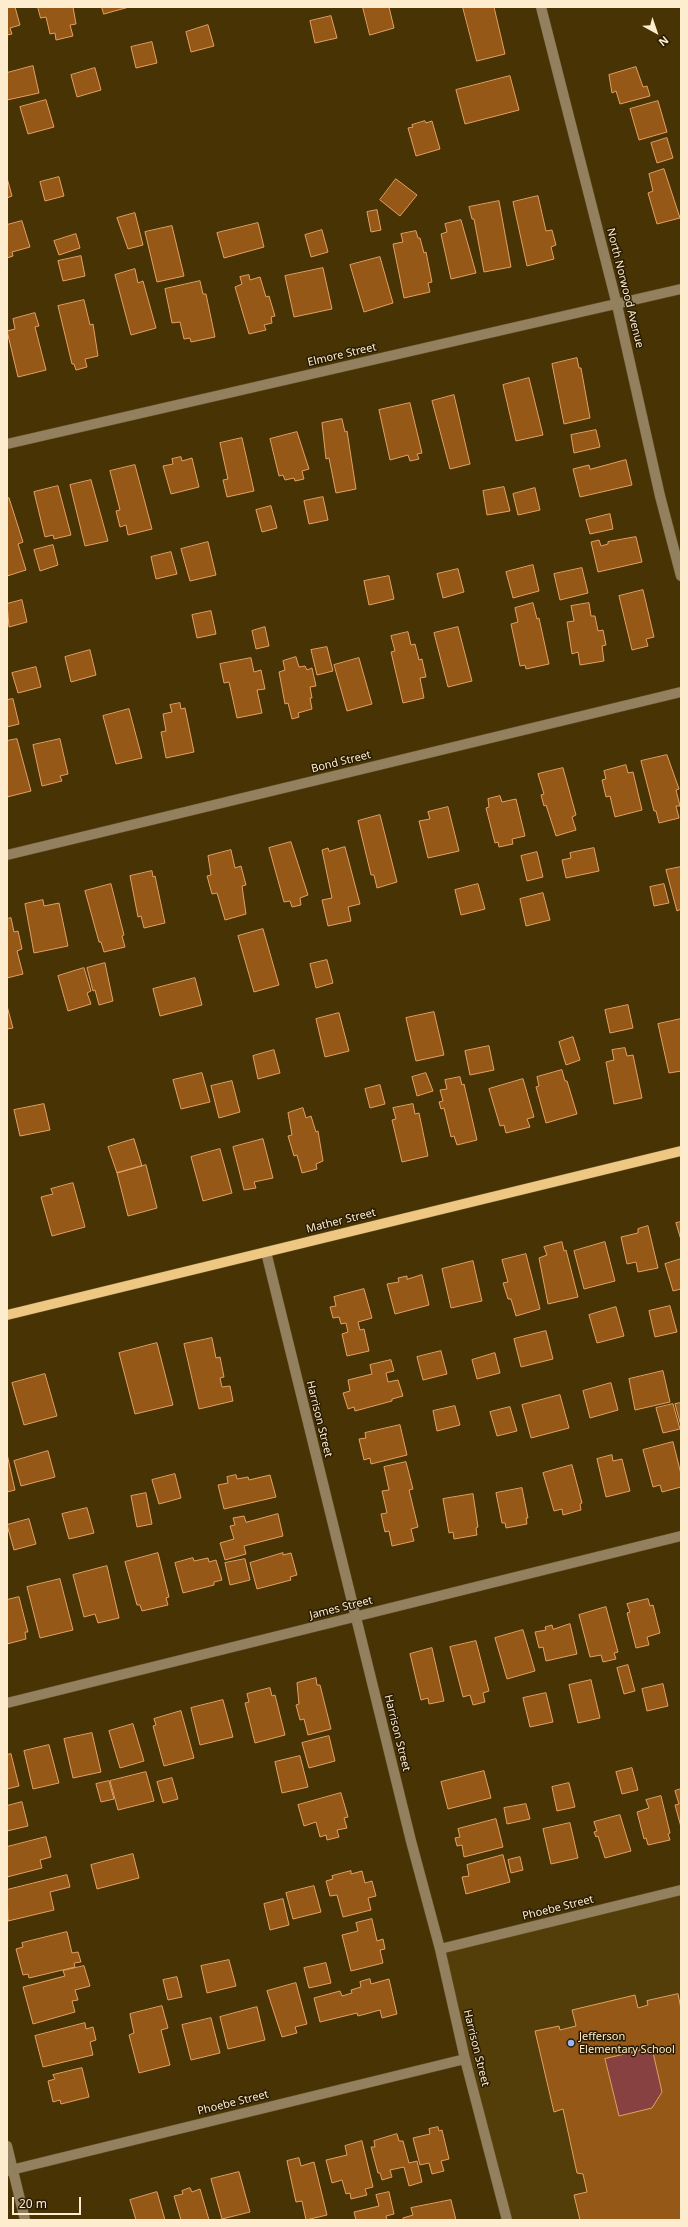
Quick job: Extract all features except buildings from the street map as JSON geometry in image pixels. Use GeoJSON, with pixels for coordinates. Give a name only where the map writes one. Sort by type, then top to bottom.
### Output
{"type":"FeatureCollection","features":[{"type":"Feature","properties":{"kind":"main road","name":"Mather Street"},"geometry":{"type":"LineString","coordinates":[[7,1316],[681,1151]]}},
{"type":"Feature","properties":{"kind":"street","name":"North Norwood Avenue"},"geometry":{"type":"LineString","coordinates":[[541,7],[618,305],[660,496],[681,576]]}},
{"type":"Feature","properties":{"kind":"street","name":"Elmore Street"},"geometry":{"type":"LineString","coordinates":[[7,444],[618,305],[681,289]]}},
{"type":"Feature","properties":{"kind":"street","name":"Bond Street"},"geometry":{"type":"LineString","coordinates":[[7,855],[681,692]]}},
{"type":"Feature","properties":{"kind":"street","name":"Harrison Street"},"geometry":{"type":"LineString","coordinates":[[266,1252],[440,1949],[465,2059],[507,2220]]}},
{"type":"Feature","properties":{"kind":"street","name":"James Street"},"geometry":{"type":"LineString","coordinates":[[7,1702],[681,1536]]}},
{"type":"Feature","properties":{"kind":"street","name":"Phoebe Street"},"geometry":{"type":"LineString","coordinates":[[440,1949],[681,1890]]}},
{"type":"Feature","properties":{"kind":"street","name":"Phoebe Street"},"geometry":{"type":"LineString","coordinates":[[10,2171],[465,2059]]}},
{"type":"Feature","properties":{"kind":"street"},"geometry":{"type":"LineString","coordinates":[[7,2146],[10,2171],[25,2220]]}},
{"type":"Feature","properties":{"kind":"shaded area","name":"Jefferson Elementary School"},"geometry":{"type":"Polygon","coordinates":[[[681,1890],[681,2220],[507,2220],[440,1949],[681,1890]]]}},
{"type":"Feature","properties":{"kind":"shaded area"},"geometry":{"type":"Polygon","coordinates":[[[652,2048],[662,2092],[652,2108],[619,2116],[605,2059],[652,2048]]]}},
{"type":"Feature","properties":{"kind":"place","name":"Jefferson Elementary School"},"geometry":{"type":"Point","coordinates":[571,2043]}}]}
